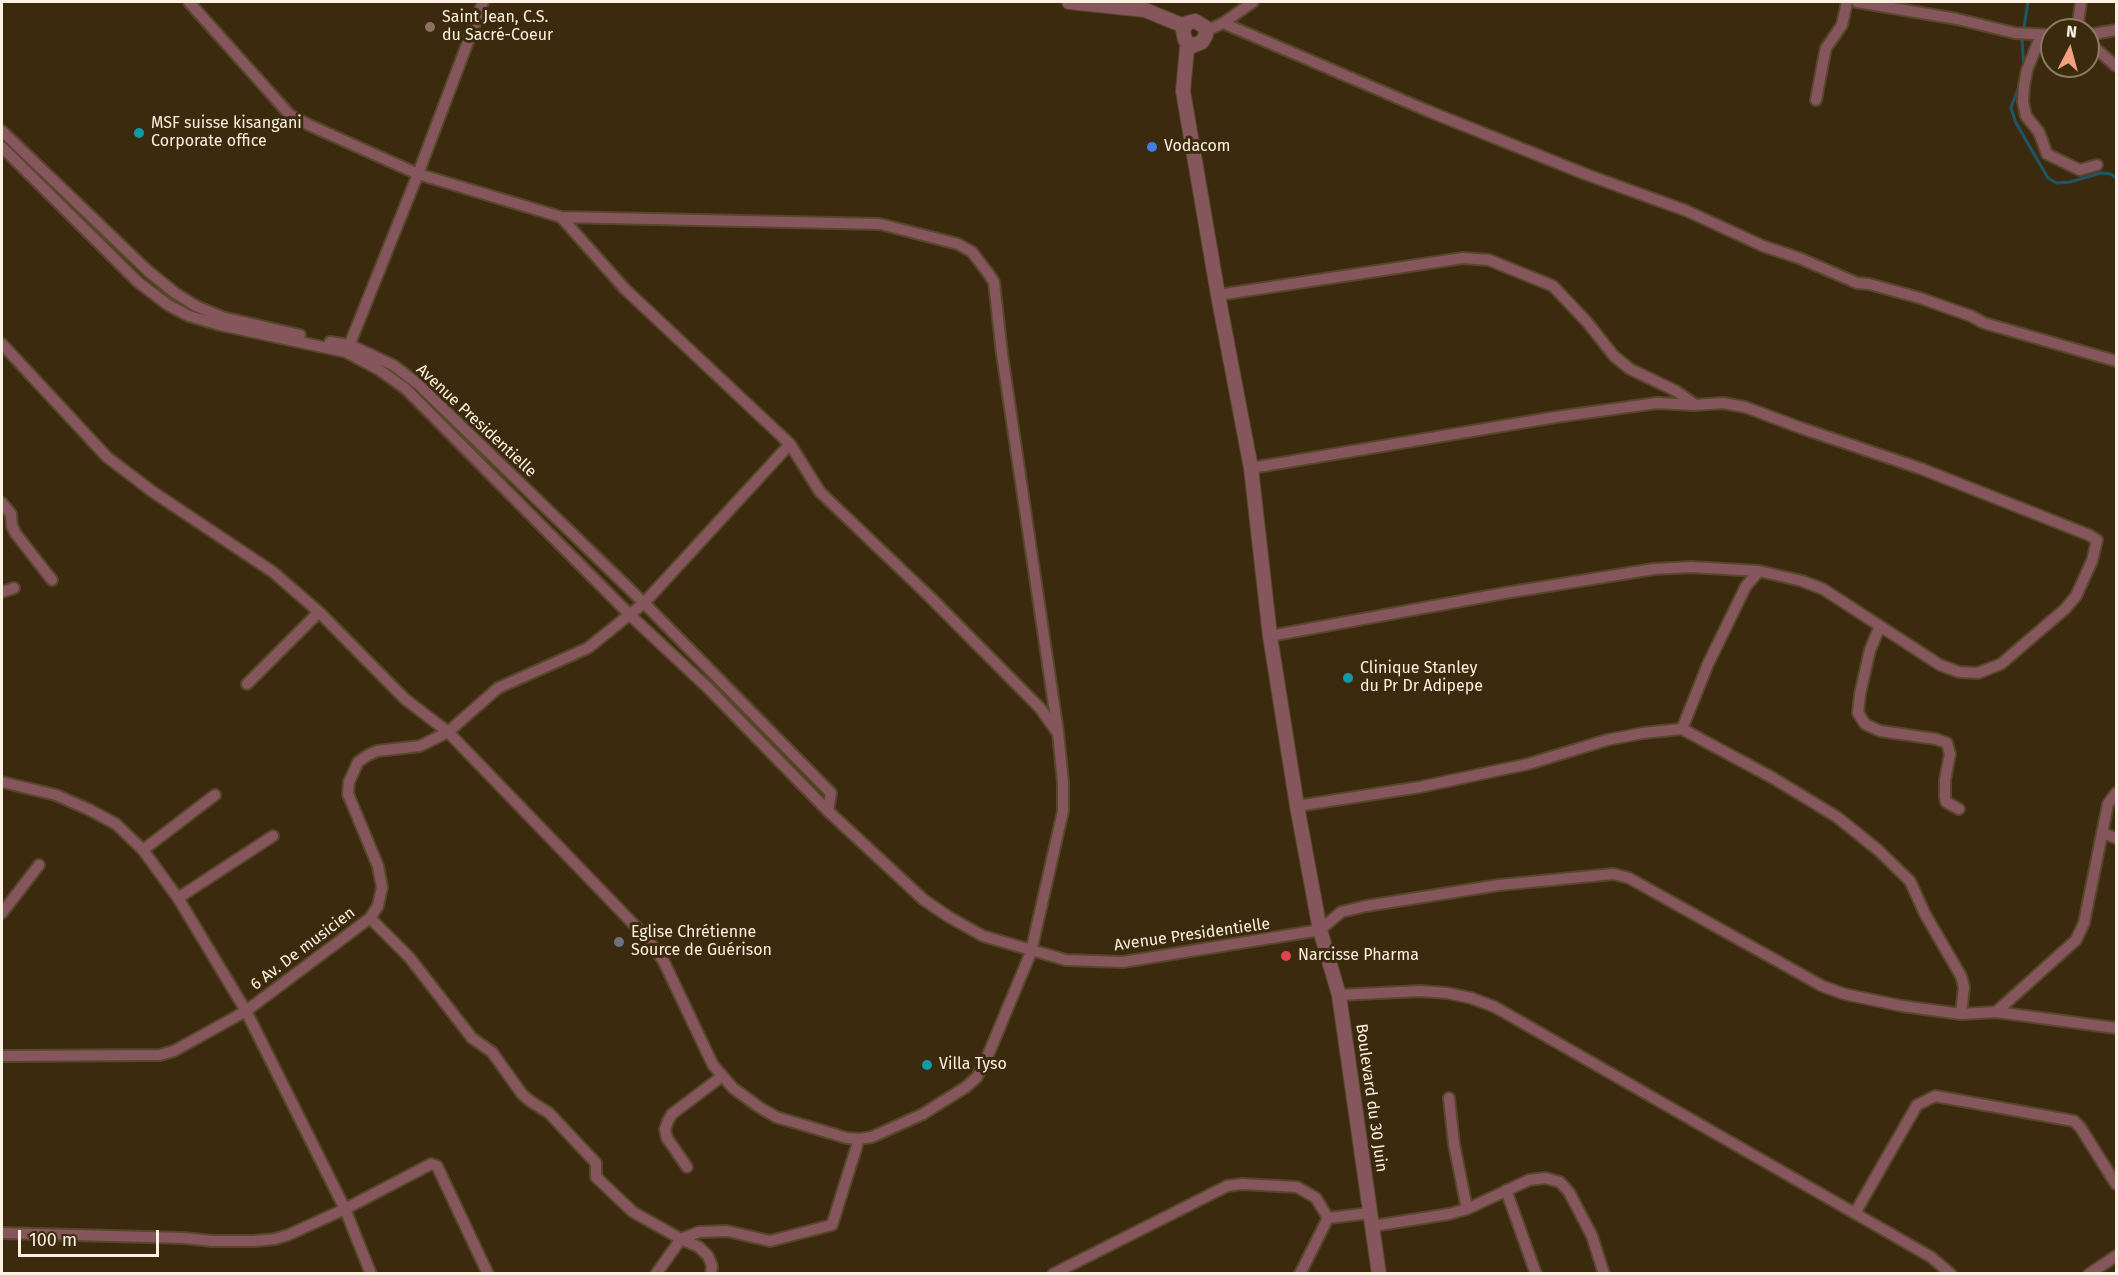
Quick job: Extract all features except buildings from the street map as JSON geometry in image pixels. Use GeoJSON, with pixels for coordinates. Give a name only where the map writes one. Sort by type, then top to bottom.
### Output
{"type":"FeatureCollection","features":[{"type":"Feature","properties":{"kind":"street"},"geometry":{"type":"LineString","coordinates":[[2,344],[107,457],[153,492],[273,572],[319,612],[405,699],[448,732],[645,936],[663,960],[713,1065],[722,1077],[759,1107],[776,1117],[848,1138],[859,1139],[872,1137],[923,1114],[966,1087],[977,1077],[1031,952],[1063,811],[1058,732],[994,282],[972,252],[958,244],[880,224],[561,217],[418,174],[290,115],[189,2]]}},
{"type":"Feature","properties":{"kind":"street"},"geometry":{"type":"LineString","coordinates":[[348,349],[483,2]]}},
{"type":"Feature","properties":{"kind":"street"},"geometry":{"type":"LineString","coordinates":[[1069,2],[1145,10],[1184,26],[1195,21],[1202,24],[1206,31]]}},
{"type":"Feature","properties":{"kind":"street"},"geometry":{"type":"LineString","coordinates":[[1187,48],[1202,42],[1206,31],[1223,23],[1253,2]]}},
{"type":"Feature","properties":{"kind":"street"},"geometry":{"type":"LineString","coordinates":[[1816,100],[1826,48],[1842,25],[1847,2]]}},
{"type":"Feature","properties":{"kind":"street"},"geometry":{"type":"LineString","coordinates":[[1857,2],[1957,19],[2015,33],[2040,35]]}},
{"type":"Feature","properties":{"kind":"street"},"geometry":{"type":"LineString","coordinates":[[2079,18],[2081,2]]}},
{"type":"Feature","properties":{"kind":"street"},"geometry":{"type":"LineString","coordinates":[[1223,23],[1428,111],[1585,174],[1687,211],[1762,246],[1799,258],[1857,283],[1869,284],[1920,298],[1984,323],[2116,361]]}},
{"type":"Feature","properties":{"kind":"street","name":"Boulevard du 30 Juin"},"geometry":{"type":"LineString","coordinates":[[1184,26],[1183,37],[1190,44],[1187,48],[1183,92],[1251,468],[1270,636],[1297,806],[1320,930],[1339,995],[1379,1274]]}},
{"type":"Feature","properties":{"kind":"street"},"geometry":{"type":"LineString","coordinates":[[2100,33],[2116,30]]}},
{"type":"Feature","properties":{"kind":"street"},"geometry":{"type":"LineString","coordinates":[[2040,40],[2027,70],[2024,86],[2022,102],[2026,116],[2039,132],[2047,154],[2080,170],[2097,165]]}},
{"type":"Feature","properties":{"kind":"street"},"geometry":{"type":"LineString","coordinates":[[2100,52],[2116,66]]}},
{"type":"Feature","properties":{"kind":"street","name":"Avenue Presidentielle"},"geometry":{"type":"LineString","coordinates":[[2,131],[148,272],[221,321]]}},
{"type":"Feature","properties":{"kind":"street","name":"Avenue Presidentielle"},"geometry":{"type":"LineString","coordinates":[[2,147],[138,282],[168,305],[189,316],[348,349],[393,365],[418,384],[721,679],[831,793],[828,811]]}},
{"type":"Feature","properties":{"kind":"street"},"geometry":{"type":"LineString","coordinates":[[561,217],[625,289],[790,444],[820,492],[929,596],[1040,708],[1058,732]]}},
{"type":"Feature","properties":{"kind":"street"},"geometry":{"type":"LineString","coordinates":[[1218,295],[1463,258],[1489,260],[1553,286],[1587,322],[1614,356],[1630,369],[1677,391],[1695,405]]}},
{"type":"Feature","properties":{"kind":"street"},"geometry":{"type":"LineString","coordinates":[[138,282],[148,272]]}},
{"type":"Feature","properties":{"kind":"street","name":"Avenue Presidentielle"},"geometry":{"type":"LineString","coordinates":[[348,349],[406,389],[630,615],[708,688],[828,811],[924,900],[941,912],[983,936],[1031,952],[1066,960],[1124,962],[1320,930]]}},
{"type":"Feature","properties":{"kind":"street"},"geometry":{"type":"LineString","coordinates":[[1251,468],[1556,417],[1658,403],[1695,405],[1723,403],[1745,407],[1922,469],[2097,540],[2092,561],[2076,596],[2065,609],[2001,664],[1978,673],[1959,672],[1940,665],[1823,589],[1802,581],[1759,571],[1691,567],[1654,569],[1270,636]]}},
{"type":"Feature","properties":{"kind":"street","name":"6 Av. De musicien"},"geometry":{"type":"LineString","coordinates":[[2,1056],[160,1055],[174,1051],[246,1011],[370,918],[381,897],[381,876],[369,841],[348,794],[349,783],[358,762],[377,751],[420,746],[448,732],[498,688],[588,648],[644,603],[790,444]]}},
{"type":"Feature","properties":{"kind":"street"},"geometry":{"type":"LineString","coordinates":[[2,503],[11,514],[12,526],[16,534],[52,579]]}},
{"type":"Feature","properties":{"kind":"street"},"geometry":{"type":"LineString","coordinates":[[1682,729],[1708,664],[1746,586],[1759,571]]}},
{"type":"Feature","properties":{"kind":"street"},"geometry":{"type":"LineString","coordinates":[[2,592],[14,588]]}},
{"type":"Feature","properties":{"kind":"street"},"geometry":{"type":"LineString","coordinates":[[247,684],[319,612]]}},
{"type":"Feature","properties":{"kind":"street"},"geometry":{"type":"LineString","coordinates":[[1880,626],[1870,650],[1858,712],[1865,724],[1880,731],[1936,739],[1947,743],[1950,754],[1945,780],[1945,797],[1946,801],[1959,809]]}},
{"type":"Feature","properties":{"kind":"street"},"geometry":{"type":"LineString","coordinates":[[708,688],[721,679]]}},
{"type":"Feature","properties":{"kind":"street"},"geometry":{"type":"LineString","coordinates":[[1297,806],[1420,787],[1528,764],[1607,740],[1682,729],[1773,778],[1837,817],[1878,850],[1910,881],[1925,914],[1961,976],[1964,987],[1961,1014]]}},
{"type":"Feature","properties":{"kind":"street"},"geometry":{"type":"LineString","coordinates":[[2,782],[56,795],[88,809],[116,824],[143,850],[178,898],[246,1011],[345,1209],[371,1274]]}},
{"type":"Feature","properties":{"kind":"street"},"geometry":{"type":"LineString","coordinates":[[1996,1012],[2076,940],[2084,922],[2108,804],[2116,793]]}},
{"type":"Feature","properties":{"kind":"street"},"geometry":{"type":"LineString","coordinates":[[143,850],[215,795]]}},
{"type":"Feature","properties":{"kind":"street"},"geometry":{"type":"LineString","coordinates":[[2102,833],[2116,838]]}},
{"type":"Feature","properties":{"kind":"street"},"geometry":{"type":"LineString","coordinates":[[178,898],[273,836]]}},
{"type":"Feature","properties":{"kind":"street"},"geometry":{"type":"LineString","coordinates":[[2,913],[39,865]]}},
{"type":"Feature","properties":{"kind":"street"},"geometry":{"type":"LineString","coordinates":[[1320,930],[1341,912],[1366,906],[1499,885],[1613,874],[1629,878],[1822,986],[1871,1000],[1961,1014],[1996,1012],[2116,1028]]}},
{"type":"Feature","properties":{"kind":"street"},"geometry":{"type":"LineString","coordinates":[[370,918],[409,957],[472,1038],[492,1052],[522,1094],[549,1113],[596,1163],[596,1177],[633,1212],[699,1247],[708,1256],[712,1266],[711,1274]]}},
{"type":"Feature","properties":{"kind":"street"},"geometry":{"type":"LineString","coordinates":[[1339,995],[1420,991],[1471,998],[1495,1007],[1855,1213],[1930,1257],[1951,1274]]}},
{"type":"Feature","properties":{"kind":"street"},"geometry":{"type":"LineString","coordinates":[[687,1167],[667,1138],[665,1129],[668,1121],[672,1114],[722,1077]]}},
{"type":"Feature","properties":{"kind":"street"},"geometry":{"type":"LineString","coordinates":[[1855,1213],[1917,1105],[1935,1096],[2074,1121],[2116,1184]]}},
{"type":"Feature","properties":{"kind":"street"},"geometry":{"type":"LineString","coordinates":[[1449,1098],[1454,1144],[1467,1209]]}},
{"type":"Feature","properties":{"kind":"street"},"geometry":{"type":"LineString","coordinates":[[656,1274],[681,1239],[699,1232],[720,1231],[770,1241],[832,1225],[859,1139]]}},
{"type":"Feature","properties":{"kind":"street"},"geometry":{"type":"LineString","coordinates":[[2,1233],[254,1241],[275,1239],[345,1209],[424,1166],[434,1165],[445,1182],[488,1274]]}},
{"type":"Feature","properties":{"kind":"street"},"geometry":{"type":"LineString","coordinates":[[1328,1218],[1372,1220],[1467,1209],[1529,1180],[1545,1178],[1560,1182],[1569,1192],[1592,1236],[1604,1274]]}},
{"type":"Feature","properties":{"kind":"street"},"geometry":{"type":"LineString","coordinates":[[1053,1274],[1227,1186],[1242,1184],[1297,1187],[1316,1198],[1328,1218]]}},
{"type":"Feature","properties":{"kind":"street"},"geometry":{"type":"LineString","coordinates":[[1506,1190],[1536,1274]]}},
{"type":"Feature","properties":{"kind":"street"},"geometry":{"type":"LineString","coordinates":[[1300,1274],[1328,1218]]}},
{"type":"Feature","properties":{"kind":"street"},"geometry":{"type":"LineString","coordinates":[[2089,1274],[2116,1258]]}},
{"type":"Feature","properties":{"kind":"waterway"},"geometry":{"type":"LineString","coordinates":[[2024,68],[2022,40],[2028,2]]}},
{"type":"Feature","properties":{"kind":"waterway"},"geometry":{"type":"LineString","coordinates":[[2019,86],[2011,108],[2016,123],[2048,178],[2057,183],[2070,182],[2101,173],[2111,174],[2116,178]]}},
{"type":"Feature","properties":{"kind":"place","name":"Saint Jean, C.S. du Sacré-Coeur"},"geometry":{"type":"Point","coordinates":[430,27]}},
{"type":"Feature","properties":{"kind":"place","name":"MSF suisse kisangani Corporate office"},"geometry":{"type":"Point","coordinates":[139,133]}},
{"type":"Feature","properties":{"kind":"place","name":"Vodacom"},"geometry":{"type":"Point","coordinates":[1152,147]}},
{"type":"Feature","properties":{"kind":"place","name":"Clinique Stanley du Pr Dr Adipepe"},"geometry":{"type":"Point","coordinates":[1348,678]}},
{"type":"Feature","properties":{"kind":"place","name":"Eglise Chrétienne Source de Guérison"},"geometry":{"type":"Point","coordinates":[619,942]}},
{"type":"Feature","properties":{"kind":"place","name":"Narcisse Pharma"},"geometry":{"type":"Point","coordinates":[1286,956]}},
{"type":"Feature","properties":{"kind":"place","name":"Villa Tyso"},"geometry":{"type":"Point","coordinates":[927,1065]}}]}
